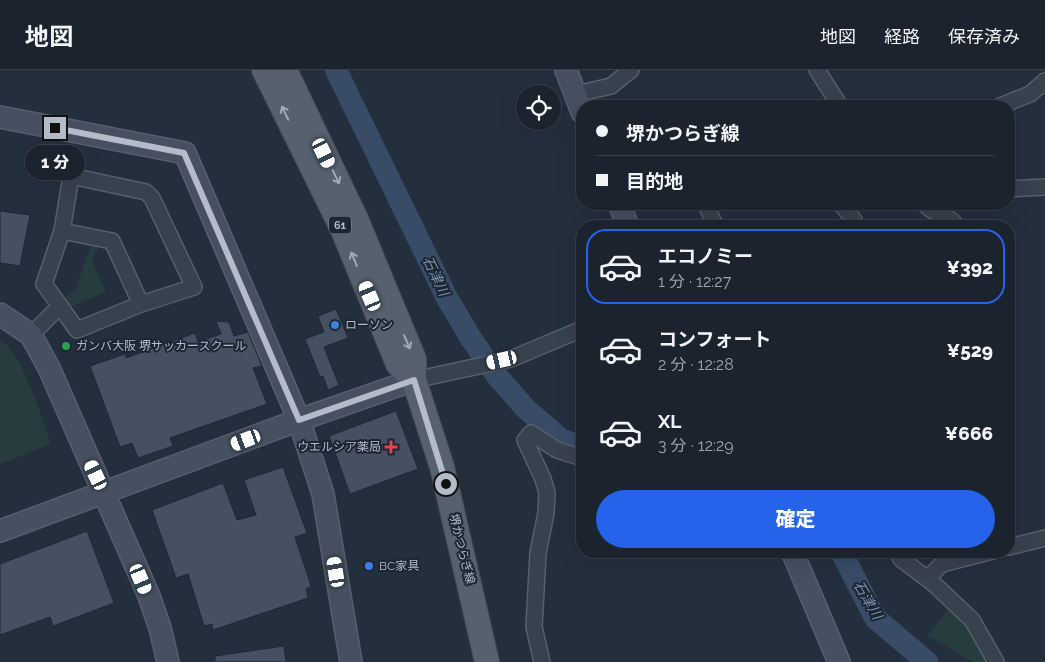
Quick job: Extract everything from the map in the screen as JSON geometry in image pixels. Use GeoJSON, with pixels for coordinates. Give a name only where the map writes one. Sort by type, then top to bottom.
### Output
{"type":"FeatureCollection","features":[{"type":"Feature","properties":{"kind":"main road","name":"堺かつらぎ線"},"geometry":{"type":"LineString","coordinates":[[264,70],[342,228],[398,364],[414,380]]}},
{"type":"Feature","properties":{"kind":"main road","name":"堺かつらぎ線"},"geometry":{"type":"LineString","coordinates":[[284,70],[356,219],[414,359],[414,380],[442,467],[487,662]]}},
{"type":"Feature","properties":{"kind":"street"},"geometry":{"type":"LineString","coordinates":[[566,70],[577,100]]}},
{"type":"Feature","properties":{"kind":"street"},"geometry":{"type":"LineString","coordinates":[[586,100],[611,86],[631,70]]}},
{"type":"Feature","properties":{"kind":"street"},"geometry":{"type":"LineString","coordinates":[[817,70],[836,100]]}},
{"type":"Feature","properties":{"kind":"street"},"geometry":{"type":"LineString","coordinates":[[1015,100],[1030,94],[1045,81]]}},
{"type":"Feature","properties":{"kind":"street"},"geometry":{"type":"LineString","coordinates":[[0,117],[184,153],[299,420],[323,494],[350,662]]}},
{"type":"Feature","properties":{"kind":"street"},"geometry":{"type":"LineString","coordinates":[[71,176],[146,192],[152,198],[194,287],[141,304],[77,330],[44,284],[62,231],[71,176]]}},
{"type":"Feature","properties":{"kind":"street"},"geometry":{"type":"LineString","coordinates":[[1015,189],[1045,187]]}},
{"type":"Feature","properties":{"kind":"street"},"geometry":{"type":"LineString","coordinates":[[846,210],[854,220]]}},
{"type":"Feature","properties":{"kind":"street"},"geometry":{"type":"LineString","coordinates":[[929,210],[952,220]]}},
{"type":"Feature","properties":{"kind":"street"},"geometry":{"type":"LineString","coordinates":[[62,231],[112,241],[141,304]]}},
{"type":"Feature","properties":{"kind":"street"},"geometry":{"type":"LineString","coordinates":[[32,335],[60,306]]}},
{"type":"Feature","properties":{"kind":"street"},"geometry":{"type":"LineString","coordinates":[[0,314],[32,335],[49,368],[149,596],[160,628],[168,662]]}},
{"type":"Feature","properties":{"kind":"street"},"geometry":{"type":"LineString","coordinates":[[0,531],[299,420],[414,380],[511,359],[576,331]]}},
{"type":"Feature","properties":{"kind":"street"},"geometry":{"type":"LineString","coordinates":[[542,662],[534,627],[538,553],[546,513],[547,493],[543,479],[525,440],[531,433],[557,450],[576,456]]}},
{"type":"Feature","properties":{"kind":"street"},"geometry":{"type":"LineString","coordinates":[[1015,546],[1045,538]]}},
{"type":"Feature","properties":{"kind":"street"},"geometry":{"type":"LineString","coordinates":[[795,558],[839,662]]}},
{"type":"Feature","properties":{"kind":"street"},"geometry":{"type":"LineString","coordinates":[[901,558],[972,620],[996,662]]}},
{"type":"Feature","properties":{"kind":"street"},"geometry":{"type":"LineString","coordinates":[[927,579],[942,564],[966,558]]}},
{"type":"Feature","properties":{"kind":"green space"},"geometry":{"type":"Polygon","coordinates":[[[92,243],[99,245],[92,260],[106,292],[70,307],[63,299],[75,290],[92,243]]]}},
{"type":"Feature","properties":{"kind":"green space"},"geometry":{"type":"Polygon","coordinates":[[[0,340],[8,347],[24,372],[51,444],[0,464],[0,340]]]}},
{"type":"Feature","properties":{"kind":"green space"},"geometry":{"type":"Polygon","coordinates":[[[949,609],[967,625],[988,662],[972,662],[927,635],[949,609]]]}},
{"type":"Feature","properties":{"kind":"building"},"geometry":{"type":"Polygon","coordinates":[[[0,211],[30,215],[20,266],[0,263],[0,211]]]}},
{"type":"Feature","properties":{"kind":"building"},"geometry":{"type":"Polygon","coordinates":[[[336,309],[348,338],[324,347],[339,385],[328,390],[323,376],[320,377],[305,339],[324,332],[318,316],[336,309]]]}},
{"type":"Feature","properties":{"kind":"building"},"geometry":{"type":"Polygon","coordinates":[[[216,321],[229,322],[234,336],[248,332],[262,366],[253,368],[267,404],[170,438],[173,446],[138,458],[132,443],[120,447],[90,366],[125,354],[126,358],[195,333],[198,342],[221,334],[216,321]]]}},
{"type":"Feature","properties":{"kind":"building"},"geometry":{"type":"Polygon","coordinates":[[[396,411],[418,469],[350,494],[329,436],[396,411]]]}},
{"type":"Feature","properties":{"kind":"building"},"geometry":{"type":"Polygon","coordinates":[[[283,467],[307,533],[295,537],[311,586],[306,589],[308,598],[213,630],[212,624],[204,626],[188,574],[176,578],[152,510],[223,483],[237,520],[256,515],[244,480],[283,467]]]}},
{"type":"Feature","properties":{"kind":"building"},"geometry":{"type":"Polygon","coordinates":[[[87,531],[114,603],[53,626],[50,617],[0,635],[0,564],[87,531]]]}},
{"type":"Feature","properties":{"kind":"building"},"geometry":{"type":"Polygon","coordinates":[[[284,646],[286,662],[215,662],[215,656],[284,646]]]}},
{"type":"Feature","properties":{"kind":"waterway","name":"石津川"},"geometry":{"type":"LineString","coordinates":[[336,70],[447,298],[472,340],[497,376],[526,409],[562,440],[576,445]]}},
{"type":"Feature","properties":{"kind":"waterway","name":"石津川"},"geometry":{"type":"LineString","coordinates":[[845,558],[875,618],[927,662]]}},
{"type":"Feature","properties":{"kind":"place","name":"ローソン"},"geometry":{"type":"Point","coordinates":[335,325]}},
{"type":"Feature","properties":{"kind":"place","name":"ガンバ大阪 堺サッカースクール"},"geometry":{"type":"Point","coordinates":[66,346]}},
{"type":"Feature","properties":{"kind":"place","name":"ウエルシア薬局"},"geometry":{"type":"Point","coordinates":[391,447]}},
{"type":"Feature","properties":{"kind":"place","name":"BC家具"},"geometry":{"type":"Point","coordinates":[369,566]}},
{"type":"Feature","properties":{"kind":"route"},"geometry":{"type":"LineString","coordinates":[[55,128],[184,153],[299,420],[414,380],[446,484]]}}]}
